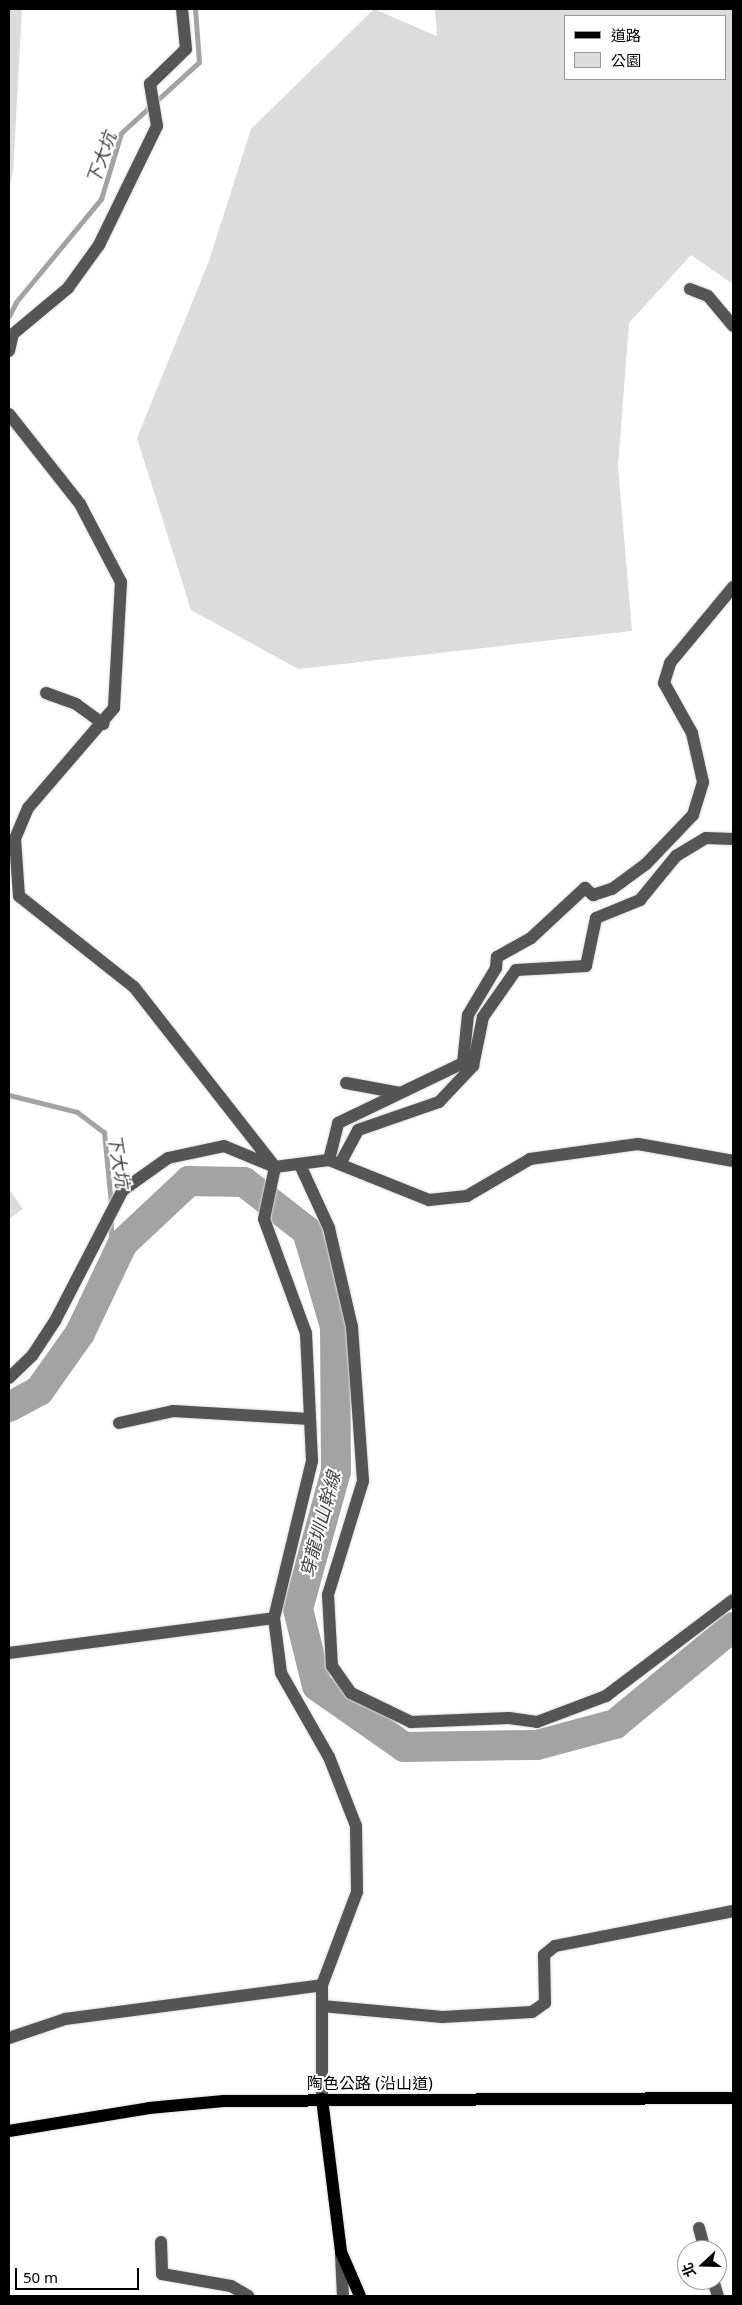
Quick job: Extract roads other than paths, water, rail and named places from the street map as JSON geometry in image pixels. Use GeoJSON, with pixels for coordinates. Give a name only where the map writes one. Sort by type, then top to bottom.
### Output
{"type":"FeatureCollection","features":[{"type":"Feature","properties":{"kind":"main road","name":"陶色公路 (沿山道)"},"geometry":{"type":"LineString","coordinates":[[9,2131],[149,2108],[322,2099],[733,2098]]}},
{"type":"Feature","properties":{"kind":"main road"},"geometry":{"type":"LineString","coordinates":[[322,2099],[341,2252],[360,2296]]}},
{"type":"Feature","properties":{"kind":"street"},"geometry":{"type":"LineString","coordinates":[[9,351],[13,334],[68,288],[99,244],[157,126],[150,84],[186,49],[182,9]]}},
{"type":"Feature","properties":{"kind":"street"},"geometry":{"type":"LineString","coordinates":[[690,289],[708,296],[733,326]]}},
{"type":"Feature","properties":{"kind":"street"},"geometry":{"type":"LineString","coordinates":[[9,414],[80,504],[121,582],[114,708],[104,724],[28,808],[15,839],[19,896],[134,987],[275,1167]]}},
{"type":"Feature","properties":{"kind":"street"},"geometry":{"type":"LineString","coordinates":[[335,1162],[338,1123],[463,1063],[468,1015],[496,968],[498,957],[531,938],[585,888],[593,895],[612,889],[646,864],[693,815],[703,782],[692,733],[664,683],[670,663],[733,587]]}},
{"type":"Feature","properties":{"kind":"street"},"geometry":{"type":"LineString","coordinates":[[46,693],[76,704],[104,724]]}},
{"type":"Feature","properties":{"kind":"street"},"geometry":{"type":"LineString","coordinates":[[335,1162],[358,1130],[439,1102],[472,1066],[483,1017],[516,970],[586,966],[596,918],[640,900],[676,856],[706,838],[733,839]]}},
{"type":"Feature","properties":{"kind":"street"},"geometry":{"type":"LineString","coordinates":[[346,1083],[400,1093]]}},
{"type":"Feature","properties":{"kind":"street"},"geometry":{"type":"LineString","coordinates":[[9,1378],[32,1356],[56,1321],[123,1190],[168,1158],[224,1146],[275,1167],[301,1167],[335,1162],[428,1200],[467,1196],[530,1159],[638,1144],[733,1161]]}},
{"type":"Feature","properties":{"kind":"street"},"geometry":{"type":"LineString","coordinates":[[275,1167],[264,1219],[306,1333],[312,1461],[274,1618],[282,1673],[329,1757],[356,1826],[357,1892],[322,1985],[322,2099]]}},
{"type":"Feature","properties":{"kind":"street"},"geometry":{"type":"LineString","coordinates":[[301,1167],[329,1228],[352,1327],[363,1481],[328,1595],[332,1666],[351,1693],[411,1722],[509,1718],[537,1722],[606,1696],[733,1600]]}},
{"type":"Feature","properties":{"kind":"street"},"geometry":{"type":"LineString","coordinates":[[119,1423],[172,1411],[310,1419]]}},
{"type":"Feature","properties":{"kind":"street"},"geometry":{"type":"LineString","coordinates":[[9,1654],[274,1618]]}},
{"type":"Feature","properties":{"kind":"street"},"geometry":{"type":"LineString","coordinates":[[322,2006],[442,2017],[532,2012],[545,2003],[544,1954],[555,1946],[733,1911]]}},
{"type":"Feature","properties":{"kind":"street"},"geometry":{"type":"LineString","coordinates":[[9,2038],[65,2020],[322,1985]]}},
{"type":"Feature","properties":{"kind":"street"},"geometry":{"type":"LineString","coordinates":[[699,2228],[702,2240]]}},
{"type":"Feature","properties":{"kind":"street"},"geometry":{"type":"LineString","coordinates":[[161,2242],[162,2274],[231,2286],[248,2296]]}},
{"type":"Feature","properties":{"kind":"street"},"geometry":{"type":"LineString","coordinates":[[341,2252],[343,2296]]}},
{"type":"Feature","properties":{"kind":"waterway","name":"下大坑"},"geometry":{"type":"LineString","coordinates":[[9,316],[16,302],[101,199],[121,133],[199,62],[195,9]]}},
{"type":"Feature","properties":{"kind":"waterway","name":"下大坑"},"geometry":{"type":"LineString","coordinates":[[9,1095],[77,1112],[104,1132],[111,1204]]}},
{"type":"Feature","properties":{"kind":"waterway","name":"穿龍圳山幹線"},"geometry":{"type":"LineString","coordinates":[[9,1407],[39,1391],[80,1333],[123,1243],[189,1181],[244,1182],[307,1231],[335,1327],[336,1471],[298,1609],[317,1686],[404,1747],[537,1745],[615,1724],[733,1627]]}},
{"type":"Feature","properties":{"kind":"waterway","name":"下大坑"},"geometry":{"type":"LineString","coordinates":[[111,1220],[111,1267]]}}]}
